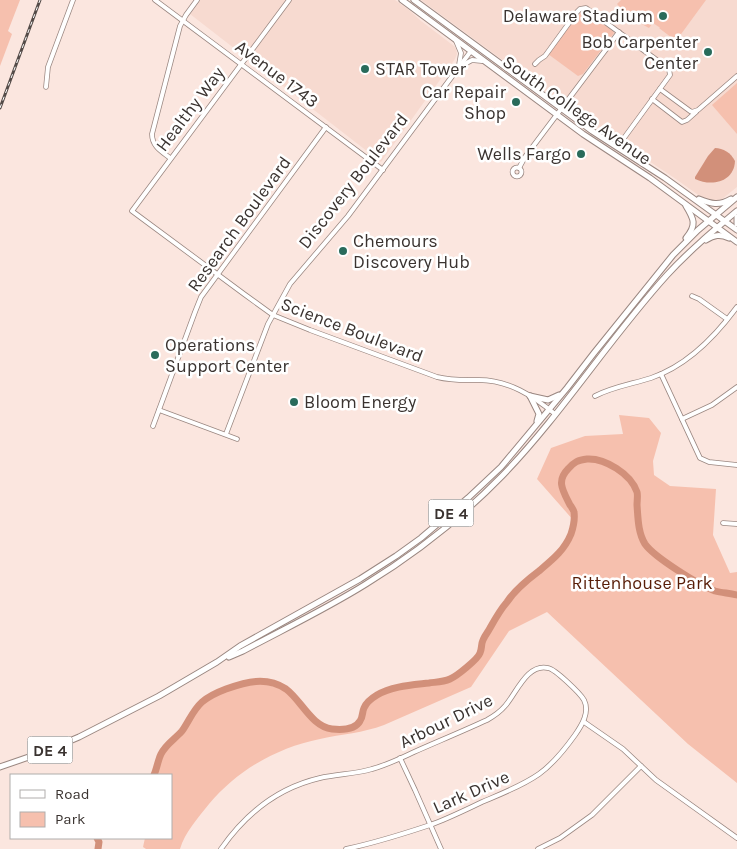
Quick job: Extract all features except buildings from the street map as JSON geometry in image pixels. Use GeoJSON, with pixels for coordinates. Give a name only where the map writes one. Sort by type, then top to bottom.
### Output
{"type":"FeatureCollection","features":[{"type":"Feature","properties":{"kind":"main road","name":"South College Avenue"},"geometry":{"type":"LineString","coordinates":[[402,0],[592,140],[650,178],[736,242]]}},
{"type":"Feature","properties":{"kind":"main road","name":"South College Avenue"},"geometry":{"type":"LineString","coordinates":[[414,0],[561,108],[692,196],[737,230]]}},
{"type":"Feature","properties":{"kind":"main road"},"geometry":{"type":"LineString","coordinates":[[692,196],[710,204],[715,204],[725,202],[737,196]]}},
{"type":"Feature","properties":{"kind":"main road","name":"DE 4"},"geometry":{"type":"LineString","coordinates":[[0,767],[46,751],[99,728],[152,700],[217,662],[240,646],[360,579],[416,541],[452,512],[500,467],[567,388],[673,255],[737,196]]}},
{"type":"Feature","properties":{"kind":"main road"},"geometry":{"type":"LineString","coordinates":[[673,255],[691,232],[694,223],[684,203]]}},
{"type":"Feature","properties":{"kind":"main road","name":"DE 4"},"geometry":{"type":"LineString","coordinates":[[217,662],[243,651],[357,590],[416,551],[453,521],[494,484],[526,449],[641,305],[673,268],[737,211]]}},
{"type":"Feature","properties":{"kind":"main road"},"geometry":{"type":"LineString","coordinates":[[737,217],[737,224]]}},
{"type":"Feature","properties":{"kind":"main road"},"geometry":{"type":"LineString","coordinates":[[699,244],[718,235],[736,242]]}},
{"type":"Feature","properties":{"kind":"main road"},"geometry":{"type":"LineString","coordinates":[[530,396],[548,400],[567,388]]}},
{"type":"Feature","properties":{"kind":"main road"},"geometry":{"type":"LineString","coordinates":[[530,396],[540,414],[539,419],[530,432]]}},
{"type":"Feature","properties":{"kind":"street"},"geometry":{"type":"LineString","coordinates":[[46,87],[48,67],[72,0]]}},
{"type":"Feature","properties":{"kind":"street","name":"Avenue 1743"},"geometry":{"type":"LineString","coordinates":[[155,0],[383,170]]}},
{"type":"Feature","properties":{"kind":"street"},"geometry":{"type":"LineString","coordinates":[[170,158],[154,144],[152,134],[182,20],[197,0]]}},
{"type":"Feature","properties":{"kind":"street","name":"Healthy Way"},"geometry":{"type":"LineString","coordinates":[[132,211],[289,0]]}},
{"type":"Feature","properties":{"kind":"street"},"geometry":{"type":"LineString","coordinates":[[535,64],[544,56],[577,12],[583,8],[669,69],[670,75],[624,138],[623,142],[626,152]]}},
{"type":"Feature","properties":{"kind":"street"},"geometry":{"type":"LineString","coordinates":[[519,168],[561,108],[619,32]]}},
{"type":"Feature","properties":{"kind":"street"},"geometry":{"type":"LineString","coordinates":[[456,40],[462,53],[459,67]]}},
{"type":"Feature","properties":{"kind":"street","name":"Discovery Boulevard"},"geometry":{"type":"LineString","coordinates":[[226,434],[273,314],[284,293],[297,275],[341,225],[471,51]]}},
{"type":"Feature","properties":{"kind":"street"},"geometry":{"type":"LineString","coordinates":[[459,67],[472,60],[488,63]]}},
{"type":"Feature","properties":{"kind":"street"},"geometry":{"type":"LineString","coordinates":[[652,99],[682,122],[687,120],[737,76]]}},
{"type":"Feature","properties":{"kind":"street"},"geometry":{"type":"LineString","coordinates":[[660,89],[692,112],[698,110]]}},
{"type":"Feature","properties":{"kind":"street","name":"Research Boulevard"},"geometry":{"type":"LineString","coordinates":[[153,426],[197,305],[205,290],[326,128]]}},
{"type":"Feature","properties":{"kind":"street","name":"Science Boulevard"},"geometry":{"type":"LineString","coordinates":[[132,211],[273,314],[318,333],[437,377],[456,381],[479,380],[499,382],[516,388],[555,414]]}},
{"type":"Feature","properties":{"kind":"street"},"geometry":{"type":"LineString","coordinates":[[692,296],[728,320]]}},
{"type":"Feature","properties":{"kind":"street"},"geometry":{"type":"LineString","coordinates":[[595,396],[661,374],[681,363],[716,334],[737,307]]}},
{"type":"Feature","properties":{"kind":"street"},"geometry":{"type":"LineString","coordinates":[[732,314],[737,315]]}},
{"type":"Feature","properties":{"kind":"street"},"geometry":{"type":"LineString","coordinates":[[661,374],[702,460],[737,464]]}},
{"type":"Feature","properties":{"kind":"street"},"geometry":{"type":"LineString","coordinates":[[682,419],[712,405],[737,387]]}},
{"type":"Feature","properties":{"kind":"street"},"geometry":{"type":"LineString","coordinates":[[159,410],[237,439]]}},
{"type":"Feature","properties":{"kind":"street"},"geometry":{"type":"LineString","coordinates":[[723,523],[737,524]]}},
{"type":"Feature","properties":{"kind":"street","name":"Arbour Drive"},"geometry":{"type":"LineString","coordinates":[[221,849],[256,809],[274,796],[296,785],[320,778],[373,769],[494,716],[505,707],[525,677],[539,668],[548,668],[558,674],[583,698],[586,706],[584,722]]}},
{"type":"Feature","properties":{"kind":"street"},"geometry":{"type":"LineString","coordinates":[[584,722],[622,749],[656,780],[737,838]]}},
{"type":"Feature","properties":{"kind":"street","name":"Lark Drive"},"geometry":{"type":"LineString","coordinates":[[346,849],[430,825],[510,790],[539,774],[550,765],[584,722]]}},
{"type":"Feature","properties":{"kind":"street"},"geometry":{"type":"LineString","coordinates":[[400,758],[440,849]]}},
{"type":"Feature","properties":{"kind":"street"},"geometry":{"type":"LineString","coordinates":[[538,849],[560,838],[592,815],[640,766]]}},
{"type":"Feature","properties":{"kind":"shaded area"},"geometry":{"type":"Polygon","coordinates":[[[200,0],[395,0],[454,46],[457,54],[381,162],[190,14],[200,0]]]}},
{"type":"Feature","properties":{"kind":"shaded area"},"geometry":{"type":"Polygon","coordinates":[[[421,0],[737,0],[737,187],[722,199],[715,201],[704,199],[554,98],[421,0]]]}},
{"type":"Feature","properties":{"kind":"shaded area"},"geometry":{"type":"Polygon","coordinates":[[[715,148],[726,152],[735,161],[731,174],[721,181],[708,183],[695,179],[708,156],[715,148]]]}},
{"type":"Feature","properties":{"kind":"green space"},"geometry":{"type":"Polygon","coordinates":[[[0,0],[20,0],[8,31],[12,34],[0,66],[0,0]]]}},
{"type":"Feature","properties":{"kind":"green space","name":"Delaware Stadium"},"geometry":{"type":"Polygon","coordinates":[[[621,0],[706,0],[676,41],[653,23],[649,28],[632,18],[617,4],[621,0]]]}},
{"type":"Feature","properties":{"kind":"green space"},"geometry":{"type":"Polygon","coordinates":[[[586,11],[614,33],[583,74],[578,76],[548,54],[579,14],[586,11]]]}},
{"type":"Feature","properties":{"kind":"green space"},"geometry":{"type":"Polygon","coordinates":[[[737,83],[737,134],[712,105],[737,83]]]}},
{"type":"Feature","properties":{"kind":"green space","name":"Rittenhouse Park"},"geometry":{"type":"Polygon","coordinates":[[[619,415],[649,418],[661,433],[653,461],[654,475],[670,486],[716,489],[713,535],[730,573],[737,572],[737,783],[688,744],[547,612],[509,631],[471,687],[376,728],[304,743],[273,755],[245,771],[220,792],[192,825],[180,849],[146,849],[143,847],[145,839],[172,839],[172,774],[154,774],[160,755],[203,701],[248,681],[286,689],[312,718],[324,727],[330,729],[351,729],[361,719],[368,702],[376,696],[406,686],[441,682],[454,677],[464,670],[480,653],[483,640],[507,601],[517,589],[560,553],[568,541],[574,521],[537,479],[551,448],[585,436],[623,434],[619,415]]]}},
{"type":"Feature","properties":{"kind":"waterway"},"geometry":{"type":"LineString","coordinates":[[154,774],[163,750],[182,731],[199,705],[214,694],[234,686],[256,681],[278,685],[286,689],[318,723],[332,729],[344,729],[352,728],[358,724],[366,704],[383,692],[402,686],[445,681],[457,675],[478,656],[481,651],[482,642],[510,598],[557,555],[568,540],[573,526],[574,512],[563,491],[562,478],[564,473],[579,461],[594,459],[609,464],[623,473],[634,485],[637,493],[638,520],[641,535],[645,544],[657,556],[708,588],[718,592],[737,595]]}},
{"type":"Feature","properties":{"kind":"waterway"},"geometry":{"type":"LineString","coordinates":[[98,839],[98,849]]}},
{"type":"Feature","properties":{"kind":"railway"},"geometry":{"type":"LineString","coordinates":[[0,108],[40,0]]}},
{"type":"Feature","properties":{"kind":"place","name":"Delaware Stadium"},"geometry":{"type":"Point","coordinates":[663,16]}},
{"type":"Feature","properties":{"kind":"place","name":"Bob Carpenter Center"},"geometry":{"type":"Point","coordinates":[708,52]}},
{"type":"Feature","properties":{"kind":"place","name":"STAR Tower"},"geometry":{"type":"Point","coordinates":[365,69]}},
{"type":"Feature","properties":{"kind":"place","name":"Car Repair Shop"},"geometry":{"type":"Point","coordinates":[516,102]}},
{"type":"Feature","properties":{"kind":"place","name":"Wells Fargo"},"geometry":{"type":"Point","coordinates":[581,154]}},
{"type":"Feature","properties":{"kind":"place","name":"Chemours Discovery Hub"},"geometry":{"type":"Point","coordinates":[343,251]}},
{"type":"Feature","properties":{"kind":"place","name":"Operations Support Center"},"geometry":{"type":"Point","coordinates":[155,355]}},
{"type":"Feature","properties":{"kind":"place","name":"Bloom Energy"},"geometry":{"type":"Point","coordinates":[294,402]}}]}
